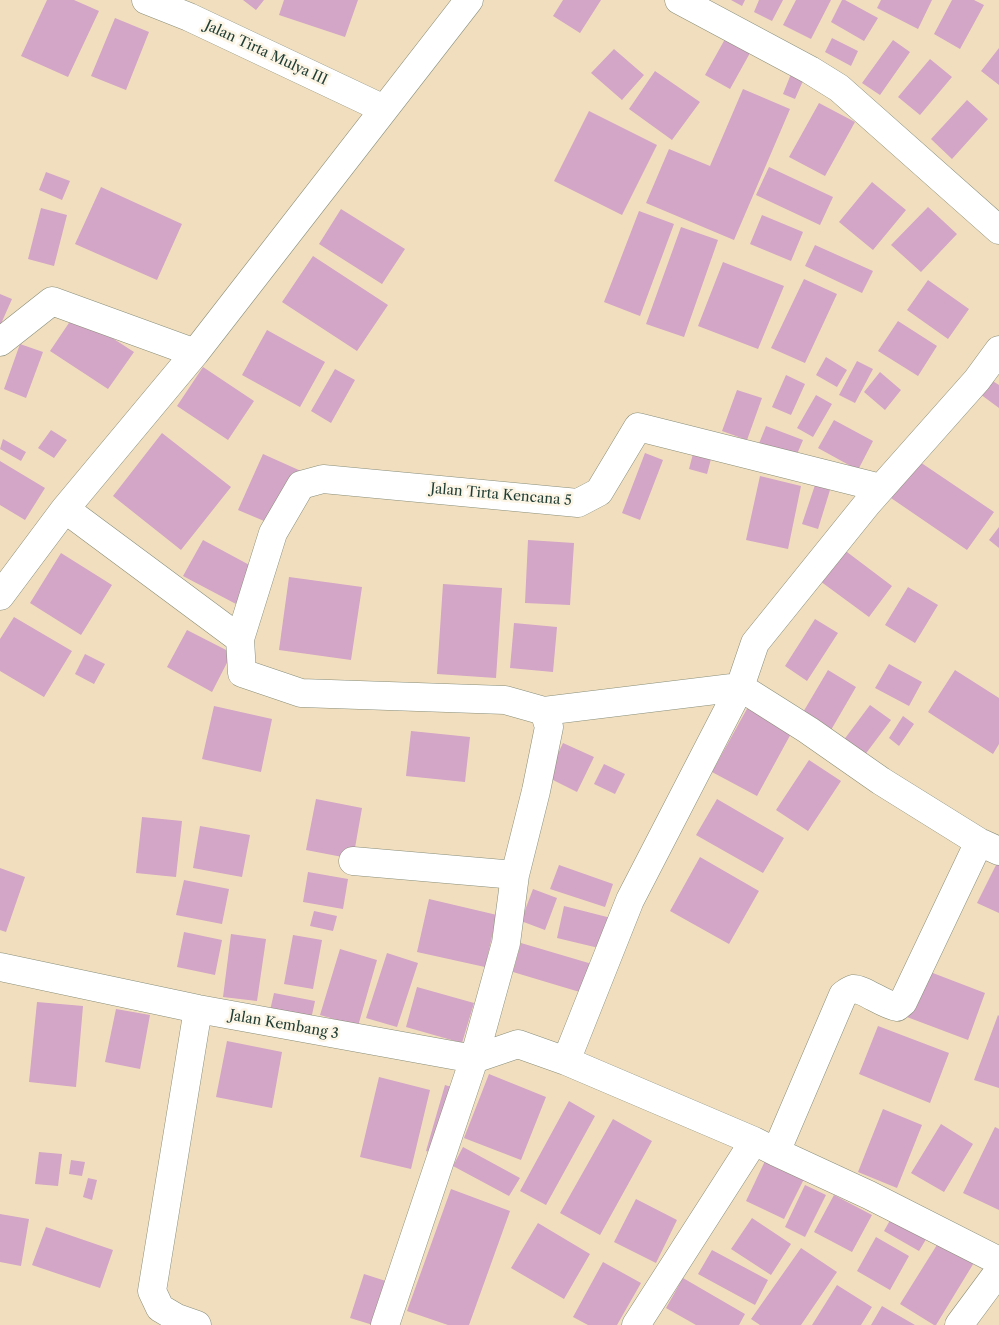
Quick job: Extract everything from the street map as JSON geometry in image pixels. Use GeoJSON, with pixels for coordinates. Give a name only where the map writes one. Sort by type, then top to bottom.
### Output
{"type":"FeatureCollection","features":[{"type":"Feature","properties":{"kind":"street","name":"Jalan Tirta Mulya III"},"geometry":{"type":"LineString","coordinates":[[146,0],[189,17],[384,109]]}},
{"type":"Feature","properties":{"kind":"street"},"geometry":{"type":"LineString","coordinates":[[0,596],[65,510],[195,353],[469,0]]}},
{"type":"Feature","properties":{"kind":"street"},"geometry":{"type":"LineString","coordinates":[[679,0],[810,70],[839,88],[999,230]]}},
{"type":"Feature","properties":{"kind":"street"},"geometry":{"type":"LineString","coordinates":[[0,342],[52,301],[195,353]]}},
{"type":"Feature","properties":{"kind":"street"},"geometry":{"type":"LineString","coordinates":[[566,1061],[630,900],[740,688],[755,643],[881,488],[976,380],[999,350]]}},
{"type":"Feature","properties":{"kind":"street","name":"Jalan Tirta Kencana 5"},"geometry":{"type":"LineString","coordinates":[[240,639],[273,533],[301,485],[323,479],[578,503],[599,492],[638,426],[881,488]]}},
{"type":"Feature","properties":{"kind":"street"},"geometry":{"type":"LineString","coordinates":[[65,510],[240,639],[242,673],[301,693],[505,700],[544,711],[740,688],[808,730],[881,781],[989,846],[903,1002],[897,1007],[889,1006],[856,989],[850,990],[843,995],[765,1146],[636,1325]]}},
{"type":"Feature","properties":{"kind":"street"},"geometry":{"type":"LineString","coordinates":[[385,1325],[474,1059],[506,943],[515,875],[548,736],[549,727],[544,711]]}},
{"type":"Feature","properties":{"kind":"street"},"geometry":{"type":"LineString","coordinates":[[353,862],[515,875]]}},
{"type":"Feature","properties":{"kind":"street","name":"Jalan Kembang 3"},"geometry":{"type":"LineString","coordinates":[[0,967],[198,1009],[474,1059],[518,1044],[566,1061],[765,1146],[869,1195],[999,1261]]}},
{"type":"Feature","properties":{"kind":"street"},"geometry":{"type":"LineString","coordinates":[[197,1325],[177,1318],[160,1308],[152,1292],[198,1009]]}},
{"type":"Feature","properties":{"kind":"street"},"geometry":{"type":"LineString","coordinates":[[959,1325],[999,1271]]}},
{"type":"Feature","properties":{"kind":"building"},"geometry":{"type":"Polygon","coordinates":[[[47,0],[74,0],[99,11],[68,77],[21,56],[47,0]]]}},
{"type":"Feature","properties":{"kind":"building"},"geometry":{"type":"Polygon","coordinates":[[[243,0],[264,0],[256,10],[243,0]]]}},
{"type":"Feature","properties":{"kind":"building"},"geometry":{"type":"Polygon","coordinates":[[[284,0],[358,0],[345,37],[279,15],[284,0]]]}},
{"type":"Feature","properties":{"kind":"building"},"geometry":{"type":"Polygon","coordinates":[[[563,0],[601,0],[580,33],[553,16],[563,0]]]}},
{"type":"Feature","properties":{"kind":"building"},"geometry":{"type":"Polygon","coordinates":[[[731,0],[745,0],[742,6],[731,0]]]}},
{"type":"Feature","properties":{"kind":"building"},"geometry":{"type":"Polygon","coordinates":[[[759,0],[783,0],[772,21],[754,12],[759,0]]]}},
{"type":"Feature","properties":{"kind":"building"},"geometry":{"type":"Polygon","coordinates":[[[796,0],[831,0],[811,39],[783,25],[796,0]]]}},
{"type":"Feature","properties":{"kind":"building"},"geometry":{"type":"Polygon","coordinates":[[[842,0],[878,18],[864,41],[831,22],[842,0]]]}},
{"type":"Feature","properties":{"kind":"building"},"geometry":{"type":"Polygon","coordinates":[[[881,0],[932,0],[918,29],[877,8],[881,0]]]}},
{"type":"Feature","properties":{"kind":"building"},"geometry":{"type":"Polygon","coordinates":[[[952,0],[974,0],[984,5],[960,49],[934,34],[952,0]]]}},
{"type":"Feature","properties":{"kind":"building"},"geometry":{"type":"Polygon","coordinates":[[[115,18],[149,32],[126,90],[91,76],[115,18]]]}},
{"type":"Feature","properties":{"kind":"building"},"geometry":{"type":"Polygon","coordinates":[[[832,38],[858,51],[851,66],[825,52],[832,38]]]}},
{"type":"Feature","properties":{"kind":"building"},"geometry":{"type":"Polygon","coordinates":[[[725,39],[750,53],[730,89],[705,75],[725,39]]]}},
{"type":"Feature","properties":{"kind":"building"},"geometry":{"type":"Polygon","coordinates":[[[893,40],[910,52],[880,95],[862,83],[893,40]]]}},
{"type":"Feature","properties":{"kind":"building"},"geometry":{"type":"Polygon","coordinates":[[[999,48],[999,85],[981,71],[999,48]]]}},
{"type":"Feature","properties":{"kind":"building"},"geometry":{"type":"Polygon","coordinates":[[[614,49],[644,75],[622,100],[591,73],[614,49]]]}},
{"type":"Feature","properties":{"kind":"building"},"geometry":{"type":"Polygon","coordinates":[[[930,59],[952,77],[920,115],[898,97],[930,59]]]}},
{"type":"Feature","properties":{"kind":"building"},"geometry":{"type":"Polygon","coordinates":[[[793,69],[806,74],[795,99],[783,94],[793,69]]]}},
{"type":"Feature","properties":{"kind":"building"},"geometry":{"type":"Polygon","coordinates":[[[655,71],[700,102],[672,140],[629,109],[655,71]]]}},
{"type":"Feature","properties":{"kind":"building"},"geometry":{"type":"Polygon","coordinates":[[[743,89],[790,109],[734,240],[646,203],[669,149],[710,166],[743,89]]]}},
{"type":"Feature","properties":{"kind":"building"},"geometry":{"type":"Polygon","coordinates":[[[967,100],[988,119],[952,159],[931,139],[967,100]]]}},
{"type":"Feature","properties":{"kind":"building"},"geometry":{"type":"Polygon","coordinates":[[[819,103],[855,122],[825,176],[789,157],[819,103]]]}},
{"type":"Feature","properties":{"kind":"building"},"geometry":{"type":"Polygon","coordinates":[[[589,111],[657,145],[622,215],[554,181],[589,111]]]}},
{"type":"Feature","properties":{"kind":"building"},"geometry":{"type":"Polygon","coordinates":[[[769,167],[833,197],[820,225],[756,195],[769,167]]]}},
{"type":"Feature","properties":{"kind":"building"},"geometry":{"type":"Polygon","coordinates":[[[46,172],[70,181],[62,200],[39,190],[46,172]]]}},
{"type":"Feature","properties":{"kind":"building"},"geometry":{"type":"Polygon","coordinates":[[[872,182],[906,210],[873,250],[839,222],[872,182]]]}},
{"type":"Feature","properties":{"kind":"building"},"geometry":{"type":"Polygon","coordinates":[[[101,187],[182,224],[157,280],[75,244],[101,187]]]}},
{"type":"Feature","properties":{"kind":"building"},"geometry":{"type":"Polygon","coordinates":[[[928,207],[957,234],[921,272],[891,245],[928,207]]]}},
{"type":"Feature","properties":{"kind":"building"},"geometry":{"type":"Polygon","coordinates":[[[41,208],[67,215],[54,266],[28,259],[41,208]]]}},
{"type":"Feature","properties":{"kind":"building"},"geometry":{"type":"Polygon","coordinates":[[[341,209],[405,249],[382,284],[319,244],[341,209]]]}},
{"type":"Feature","properties":{"kind":"building"},"geometry":{"type":"Polygon","coordinates":[[[639,211],[674,224],[640,316],[604,302],[639,211]]]}},
{"type":"Feature","properties":{"kind":"building"},"geometry":{"type":"Polygon","coordinates":[[[762,215],[803,232],[791,261],[750,244],[762,215]]]}},
{"type":"Feature","properties":{"kind":"building"},"geometry":{"type":"Polygon","coordinates":[[[681,227],[718,240],[684,337],[646,324],[681,227]]]}},
{"type":"Feature","properties":{"kind":"building"},"geometry":{"type":"Polygon","coordinates":[[[815,245],[873,271],[862,293],[805,266],[815,245]]]}},
{"type":"Feature","properties":{"kind":"building"},"geometry":{"type":"Polygon","coordinates":[[[313,256],[388,305],[357,351],[282,302],[313,256]]]}},
{"type":"Feature","properties":{"kind":"building"},"geometry":{"type":"Polygon","coordinates":[[[723,262],[784,286],[758,349],[698,326],[723,262]]]}},
{"type":"Feature","properties":{"kind":"building"},"geometry":{"type":"Polygon","coordinates":[[[804,279],[837,294],[805,363],[771,348],[804,279]]]}},
{"type":"Feature","properties":{"kind":"building"},"geometry":{"type":"Polygon","coordinates":[[[928,280],[969,309],[948,339],[907,310],[928,280]]]}},
{"type":"Feature","properties":{"kind":"building"},"geometry":{"type":"Polygon","coordinates":[[[0,294],[12,299],[0,326],[0,294]]]}},
{"type":"Feature","properties":{"kind":"building"},"geometry":{"type":"Polygon","coordinates":[[[75,314],[134,352],[108,389],[50,351],[75,314]]]}},
{"type":"Feature","properties":{"kind":"building"},"geometry":{"type":"Polygon","coordinates":[[[898,321],[937,346],[918,376],[878,351],[898,321]]]}},
{"type":"Feature","properties":{"kind":"building"},"geometry":{"type":"Polygon","coordinates":[[[267,330],[325,362],[300,407],[242,375],[267,330]]]}},
{"type":"Feature","properties":{"kind":"building"},"geometry":{"type":"Polygon","coordinates":[[[20,344],[43,352],[26,398],[4,389],[20,344]]]}},
{"type":"Feature","properties":{"kind":"building"},"geometry":{"type":"Polygon","coordinates":[[[826,357],[847,370],[837,387],[816,375],[826,357]]]}},
{"type":"Feature","properties":{"kind":"building"},"geometry":{"type":"Polygon","coordinates":[[[857,361],[873,369],[855,403],[839,395],[857,361]]]}},
{"type":"Feature","properties":{"kind":"building"},"geometry":{"type":"Polygon","coordinates":[[[203,367],[254,401],[228,440],[177,406],[203,367]]]}},
{"type":"Feature","properties":{"kind":"building"},"geometry":{"type":"Polygon","coordinates":[[[335,369],[355,380],[331,423],[311,411],[335,369]]]}},
{"type":"Feature","properties":{"kind":"building"},"geometry":{"type":"Polygon","coordinates":[[[880,372],[901,390],[885,410],[864,392],[880,372]]]}},
{"type":"Feature","properties":{"kind":"building"},"geometry":{"type":"Polygon","coordinates":[[[786,375],[805,384],[791,415],[772,407],[786,375]]]}},
{"type":"Feature","properties":{"kind":"building"},"geometry":{"type":"Polygon","coordinates":[[[991,380],[999,385],[999,408],[980,394],[991,380]]]}},
{"type":"Feature","properties":{"kind":"building"},"geometry":{"type":"Polygon","coordinates":[[[737,390],[762,398],[747,440],[722,431],[737,390]]]}},
{"type":"Feature","properties":{"kind":"building"},"geometry":{"type":"Polygon","coordinates":[[[816,395],[832,404],[813,437],[797,428],[816,395]]]}},
{"type":"Feature","properties":{"kind":"building"},"geometry":{"type":"Polygon","coordinates":[[[834,420],[873,441],[858,470],[818,448],[834,420]]]}},
{"type":"Feature","properties":{"kind":"building"},"geometry":{"type":"Polygon","coordinates":[[[766,426],[803,440],[794,461],[758,446],[766,426]]]}},
{"type":"Feature","properties":{"kind":"building"},"geometry":{"type":"Polygon","coordinates":[[[51,430],[67,440],[54,458],[38,448],[51,430]]]}},
{"type":"Feature","properties":{"kind":"building"},"geometry":{"type":"Polygon","coordinates":[[[162,433],[231,487],[181,550],[113,496],[162,433]]]}},
{"type":"Feature","properties":{"kind":"building"},"geometry":{"type":"Polygon","coordinates":[[[3,439],[26,452],[21,461],[0,449],[3,439]]]}},
{"type":"Feature","properties":{"kind":"building"},"geometry":{"type":"Polygon","coordinates":[[[645,453],[663,460],[640,520],[622,513],[645,453]]]}},
{"type":"Feature","properties":{"kind":"building"},"geometry":{"type":"Polygon","coordinates":[[[263,454],[301,471],[276,526],[238,510],[263,454]]]}},
{"type":"Feature","properties":{"kind":"building"},"geometry":{"type":"Polygon","coordinates":[[[693,454],[711,459],[707,474],[689,469],[693,454]]]}},
{"type":"Feature","properties":{"kind":"building"},"geometry":{"type":"Polygon","coordinates":[[[917,460],[994,512],[967,550],[891,498],[917,460]]]}},
{"type":"Feature","properties":{"kind":"building"},"geometry":{"type":"Polygon","coordinates":[[[0,461],[45,488],[25,520],[0,505],[0,461]]]}},
{"type":"Feature","properties":{"kind":"building"},"geometry":{"type":"Polygon","coordinates":[[[760,476],[801,486],[788,549],[746,540],[760,476]]]}},
{"type":"Feature","properties":{"kind":"building"},"geometry":{"type":"Polygon","coordinates":[[[815,485],[830,490],[818,529],[802,524],[815,485]]]}},
{"type":"Feature","properties":{"kind":"building"},"geometry":{"type":"Polygon","coordinates":[[[999,527],[999,548],[989,540],[999,527]]]}},
{"type":"Feature","properties":{"kind":"building"},"geometry":{"type":"Polygon","coordinates":[[[203,540],[255,568],[236,604],[183,576],[203,540]]]}},
{"type":"Feature","properties":{"kind":"building"},"geometry":{"type":"Polygon","coordinates":[[[528,540],[574,543],[570,605],[525,603],[528,540]]]}},
{"type":"Feature","properties":{"kind":"building"},"geometry":{"type":"Polygon","coordinates":[[[843,549],[892,586],[869,617],[820,581],[843,549]]]}},
{"type":"Feature","properties":{"kind":"building"},"geometry":{"type":"Polygon","coordinates":[[[61,553],[112,585],[81,635],[30,603],[61,553]]]}},
{"type":"Feature","properties":{"kind":"building"},"geometry":{"type":"Polygon","coordinates":[[[289,577],[362,587],[351,660],[279,650],[289,577]]]}},
{"type":"Feature","properties":{"kind":"building"},"geometry":{"type":"Polygon","coordinates":[[[443,584],[502,588],[496,678],[437,674],[443,584]]]}},
{"type":"Feature","properties":{"kind":"building"},"geometry":{"type":"Polygon","coordinates":[[[908,587],[938,605],[915,643],[885,625],[908,587]]]}},
{"type":"Feature","properties":{"kind":"building"},"geometry":{"type":"Polygon","coordinates":[[[14,617],[72,651],[44,697],[0,671],[0,639],[14,617]]]}},
{"type":"Feature","properties":{"kind":"building"},"geometry":{"type":"Polygon","coordinates":[[[815,619],[838,633],[807,681],[785,666],[815,619]]]}},
{"type":"Feature","properties":{"kind":"building"},"geometry":{"type":"Polygon","coordinates":[[[514,623],[557,627],[553,672],[510,668],[514,623]]]}},
{"type":"Feature","properties":{"kind":"building"},"geometry":{"type":"Polygon","coordinates":[[[187,630],[232,653],[212,692],[167,667],[187,630]]]}},
{"type":"Feature","properties":{"kind":"building"},"geometry":{"type":"Polygon","coordinates":[[[85,654],[105,664],[94,684],[75,674],[85,654]]]}},
{"type":"Feature","properties":{"kind":"building"},"geometry":{"type":"Polygon","coordinates":[[[889,664],[922,682],[909,706],[875,688],[889,664]]]}},
{"type":"Feature","properties":{"kind":"building"},"geometry":{"type":"Polygon","coordinates":[[[828,670],[856,687],[831,730],[802,714],[828,670]]]}},
{"type":"Feature","properties":{"kind":"building"},"geometry":{"type":"Polygon","coordinates":[[[955,670],[999,698],[999,744],[993,754],[928,712],[955,670]]]}},
{"type":"Feature","properties":{"kind":"building"},"geometry":{"type":"Polygon","coordinates":[[[870,705],[891,720],[864,756],[843,741],[870,705]]]}},
{"type":"Feature","properties":{"kind":"building"},"geometry":{"type":"Polygon","coordinates":[[[214,706],[272,719],[261,772],[202,759],[214,706]]]}},
{"type":"Feature","properties":{"kind":"building"},"geometry":{"type":"Polygon","coordinates":[[[748,707],[793,730],[757,796],[712,772],[748,707]]]}},
{"type":"Feature","properties":{"kind":"building"},"geometry":{"type":"Polygon","coordinates":[[[903,716],[914,724],[899,746],[889,738],[903,716]]]}},
{"type":"Feature","properties":{"kind":"building"},"geometry":{"type":"Polygon","coordinates":[[[411,731],[470,737],[465,782],[406,776],[411,731]]]}},
{"type":"Feature","properties":{"kind":"building"},"geometry":{"type":"Polygon","coordinates":[[[563,743],[594,757],[577,792],[547,777],[563,743]]]}},
{"type":"Feature","properties":{"kind":"building"},"geometry":{"type":"Polygon","coordinates":[[[809,760],[841,781],[808,831],[776,810],[809,760]]]}},
{"type":"Feature","properties":{"kind":"building"},"geometry":{"type":"Polygon","coordinates":[[[604,764],[625,774],[615,794],[594,784],[604,764]]]}},
{"type":"Feature","properties":{"kind":"building"},"geometry":{"type":"Polygon","coordinates":[[[316,799],[362,808],[353,859],[306,850],[316,799]]]}},
{"type":"Feature","properties":{"kind":"building"},"geometry":{"type":"Polygon","coordinates":[[[717,799],[784,838],[763,873],[696,835],[717,799]]]}},
{"type":"Feature","properties":{"kind":"building"},"geometry":{"type":"Polygon","coordinates":[[[142,817],[182,821],[176,877],[136,873],[142,817]]]}},
{"type":"Feature","properties":{"kind":"building"},"geometry":{"type":"Polygon","coordinates":[[[200,826],[250,835],[242,877],[193,868],[200,826]]]}},
{"type":"Feature","properties":{"kind":"building"},"geometry":{"type":"Polygon","coordinates":[[[700,857],[759,891],[729,944],[670,911],[700,857]]]}},
{"type":"Feature","properties":{"kind":"building"},"geometry":{"type":"Polygon","coordinates":[[[999,859],[999,913],[977,903],[999,859]]]}},
{"type":"Feature","properties":{"kind":"building"},"geometry":{"type":"Polygon","coordinates":[[[559,865],[613,884],[605,907],[550,889],[559,865]]]}},
{"type":"Feature","properties":{"kind":"building"},"geometry":{"type":"Polygon","coordinates":[[[0,868],[25,877],[6,932],[0,930],[0,868]]]}},
{"type":"Feature","properties":{"kind":"building"},"geometry":{"type":"Polygon","coordinates":[[[308,872],[348,879],[343,909],[303,902],[308,872]]]}},
{"type":"Feature","properties":{"kind":"building"},"geometry":{"type":"Polygon","coordinates":[[[184,880],[229,889],[222,924],[176,915],[184,880]]]}},
{"type":"Feature","properties":{"kind":"building"},"geometry":{"type":"Polygon","coordinates":[[[533,889],[557,898],[545,930],[521,921],[533,889]]]}},
{"type":"Feature","properties":{"kind":"building"},"geometry":{"type":"Polygon","coordinates":[[[429,899],[497,915],[485,967],[417,952],[429,899]]]}},
{"type":"Feature","properties":{"kind":"building"},"geometry":{"type":"Polygon","coordinates":[[[564,906],[611,918],[603,949],[557,938],[564,906]]]}},
{"type":"Feature","properties":{"kind":"building"},"geometry":{"type":"Polygon","coordinates":[[[314,911],[337,916],[333,931],[310,926],[314,911]]]}},
{"type":"Feature","properties":{"kind":"building"},"geometry":{"type":"Polygon","coordinates":[[[184,932],[222,940],[215,975],[177,967],[184,932]]]}},
{"type":"Feature","properties":{"kind":"building"},"geometry":{"type":"Polygon","coordinates":[[[231,934],[266,939],[257,1001],[223,997],[231,934]]]}},
{"type":"Feature","properties":{"kind":"building"},"geometry":{"type":"Polygon","coordinates":[[[293,935],[322,940],[313,989],[284,984],[293,935]]]}},
{"type":"Feature","properties":{"kind":"building"},"geometry":{"type":"Polygon","coordinates":[[[521,943],[592,964],[583,993],[513,972],[521,943]]]}},
{"type":"Feature","properties":{"kind":"building"},"geometry":{"type":"Polygon","coordinates":[[[340,949],[377,960],[358,1026],[320,1015],[340,949]]]}},
{"type":"Feature","properties":{"kind":"building"},"geometry":{"type":"Polygon","coordinates":[[[387,953],[418,963],[397,1027],[366,1018],[387,953]]]}},
{"type":"Feature","properties":{"kind":"building"},"geometry":{"type":"Polygon","coordinates":[[[925,970],[985,993],[968,1040],[907,1017],[925,970]]]}},
{"type":"Feature","properties":{"kind":"building"},"geometry":{"type":"Polygon","coordinates":[[[417,987],[474,1003],[462,1043],[406,1027],[417,987]]]}},
{"type":"Feature","properties":{"kind":"building"},"geometry":{"type":"Polygon","coordinates":[[[274,993],[315,1001],[310,1024],[269,1015],[274,993]]]}},
{"type":"Feature","properties":{"kind":"building"},"geometry":{"type":"Polygon","coordinates":[[[37,1002],[83,1006],[76,1087],[29,1082],[37,1002]]]}},
{"type":"Feature","properties":{"kind":"building"},"geometry":{"type":"Polygon","coordinates":[[[116,1009],[150,1015],[140,1069],[105,1062],[116,1009]]]}},
{"type":"Feature","properties":{"kind":"building"},"geometry":{"type":"Polygon","coordinates":[[[999,1016],[999,1088],[974,1080],[999,1016]]]}},
{"type":"Feature","properties":{"kind":"building"},"geometry":{"type":"Polygon","coordinates":[[[878,1026],[949,1053],[930,1103],[859,1074],[878,1026]]]}},
{"type":"Feature","properties":{"kind":"building"},"geometry":{"type":"Polygon","coordinates":[[[227,1041],[282,1052],[272,1108],[216,1097],[227,1041]]]}},
{"type":"Feature","properties":{"kind":"building"},"geometry":{"type":"Polygon","coordinates":[[[489,1074],[546,1097],[521,1160],[464,1138],[489,1074]]]}},
{"type":"Feature","properties":{"kind":"building"},"geometry":{"type":"Polygon","coordinates":[[[379,1077],[430,1090],[411,1169],[360,1157],[379,1077]]]}},
{"type":"Feature","properties":{"kind":"building"},"geometry":{"type":"Polygon","coordinates":[[[445,1085],[458,1089],[439,1155],[426,1151],[445,1085]]]}},
{"type":"Feature","properties":{"kind":"building"},"geometry":{"type":"Polygon","coordinates":[[[569,1101],[595,1116],[546,1205],[520,1191],[569,1101]]]}},
{"type":"Feature","properties":{"kind":"building"},"geometry":{"type":"Polygon","coordinates":[[[883,1109],[922,1125],[897,1188],[858,1172],[883,1109]]]}},
{"type":"Feature","properties":{"kind":"building"},"geometry":{"type":"Polygon","coordinates":[[[613,1119],[652,1141],[600,1235],[560,1213],[613,1119]]]}},
{"type":"Feature","properties":{"kind":"building"},"geometry":{"type":"Polygon","coordinates":[[[941,1124],[973,1144],[944,1192],[911,1173],[941,1124]]]}},
{"type":"Feature","properties":{"kind":"building"},"geometry":{"type":"Polygon","coordinates":[[[995,1127],[999,1129],[999,1210],[963,1193],[995,1127]]]}},
{"type":"Feature","properties":{"kind":"building"},"geometry":{"type":"Polygon","coordinates":[[[463,1147],[520,1178],[509,1196],[453,1166],[463,1147]]]}},
{"type":"Feature","properties":{"kind":"building"},"geometry":{"type":"Polygon","coordinates":[[[39,1152],[62,1154],[58,1186],[35,1184],[39,1152]]]}},
{"type":"Feature","properties":{"kind":"building"},"geometry":{"type":"Polygon","coordinates":[[[71,1160],[85,1162],[82,1176],[69,1174],[71,1160]]]}},
{"type":"Feature","properties":{"kind":"building"},"geometry":{"type":"Polygon","coordinates":[[[765,1161],[804,1179],[784,1219],[746,1201],[765,1161]]]}},
{"type":"Feature","properties":{"kind":"building"},"geometry":{"type":"Polygon","coordinates":[[[88,1178],[97,1180],[92,1200],[83,1197],[88,1178]]]}},
{"type":"Feature","properties":{"kind":"building"},"geometry":{"type":"Polygon","coordinates":[[[805,1185],[826,1195],[805,1237],[785,1227],[805,1185]]]}},
{"type":"Feature","properties":{"kind":"building"},"geometry":{"type":"Polygon","coordinates":[[[451,1189],[510,1211],[469,1325],[448,1325],[407,1311],[451,1189]]]}},
{"type":"Feature","properties":{"kind":"building"},"geometry":{"type":"Polygon","coordinates":[[[834,1195],[872,1215],[852,1252],[814,1232],[834,1195]]]}},
{"type":"Feature","properties":{"kind":"building"},"geometry":{"type":"Polygon","coordinates":[[[636,1199],[677,1220],[656,1263],[614,1242],[636,1199]]]}},
{"type":"Feature","properties":{"kind":"building"},"geometry":{"type":"Polygon","coordinates":[[[0,1214],[29,1219],[21,1266],[0,1262],[0,1214]]]}},
{"type":"Feature","properties":{"kind":"building"},"geometry":{"type":"Polygon","coordinates":[[[893,1215],[928,1236],[919,1251],[884,1231],[893,1215]]]}},
{"type":"Feature","properties":{"kind":"building"},"geometry":{"type":"Polygon","coordinates":[[[752,1218],[791,1244],[771,1275],[731,1249],[752,1218]]]}},
{"type":"Feature","properties":{"kind":"building"},"geometry":{"type":"Polygon","coordinates":[[[538,1223],[590,1254],[564,1299],[511,1268],[538,1223]]]}},
{"type":"Feature","properties":{"kind":"building"},"geometry":{"type":"Polygon","coordinates":[[[46,1227],[113,1250],[100,1288],[32,1265],[46,1227]]]}},
{"type":"Feature","properties":{"kind":"building"},"geometry":{"type":"Polygon","coordinates":[[[876,1237],[909,1256],[890,1290],[857,1271],[876,1237]]]}},
{"type":"Feature","properties":{"kind":"building"},"geometry":{"type":"Polygon","coordinates":[[[940,1240],[975,1261],[936,1325],[934,1325],[900,1304],[940,1240]]]}},
{"type":"Feature","properties":{"kind":"building"},"geometry":{"type":"Polygon","coordinates":[[[801,1248],[837,1272],[801,1325],[760,1325],[751,1319],[801,1248]]]}},
{"type":"Feature","properties":{"kind":"building"},"geometry":{"type":"Polygon","coordinates":[[[712,1250],[768,1280],[755,1305],[698,1274],[712,1250]]]}},
{"type":"Feature","properties":{"kind":"building"},"geometry":{"type":"Polygon","coordinates":[[[603,1262],[641,1283],[617,1325],[588,1325],[573,1317],[603,1262]]]}},
{"type":"Feature","properties":{"kind":"building"},"geometry":{"type":"Polygon","coordinates":[[[364,1274],[392,1283],[373,1325],[350,1318],[364,1274]]]}},
{"type":"Feature","properties":{"kind":"building"},"geometry":{"type":"Polygon","coordinates":[[[683,1278],[745,1314],[739,1325],[696,1325],[666,1308],[683,1278]]]}},
{"type":"Feature","properties":{"kind":"building"},"geometry":{"type":"Polygon","coordinates":[[[837,1285],[872,1307],[861,1325],[812,1325],[837,1285]]]}},
{"type":"Feature","properties":{"kind":"building"},"geometry":{"type":"Polygon","coordinates":[[[882,1306],[915,1325],[871,1325],[882,1306]]]}}]}
